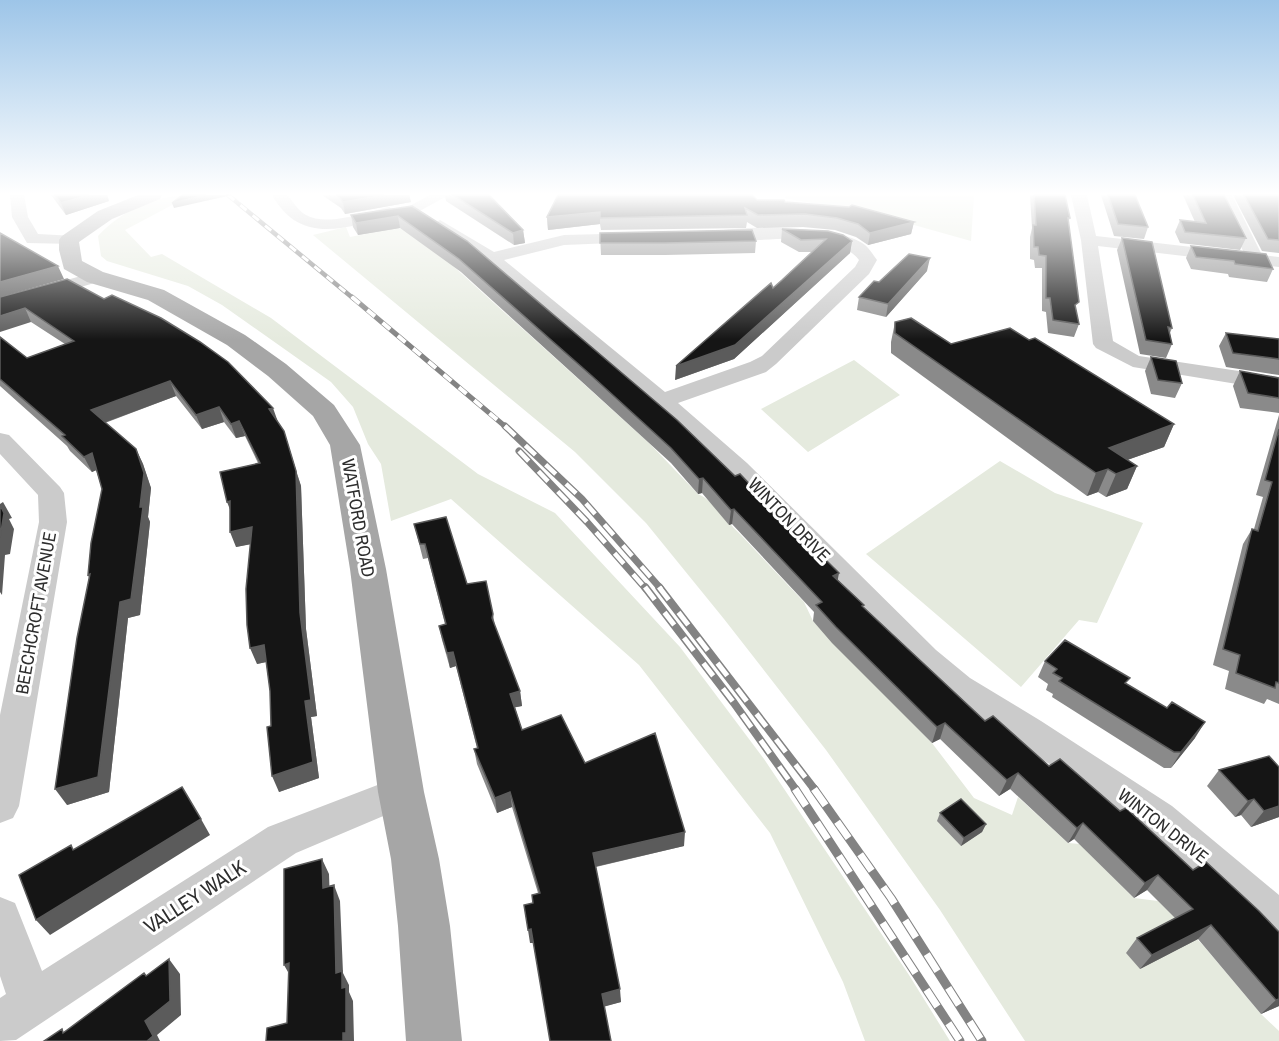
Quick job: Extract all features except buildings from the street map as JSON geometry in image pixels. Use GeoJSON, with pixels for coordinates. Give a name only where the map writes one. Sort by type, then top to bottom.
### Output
{"type":"FeatureCollection","features":[{"type":"Feature","properties":{"kind":"main road","name":"WATFORD ROAD"},"geometry":{"type":"LineString","coordinates":[[69,244],[72,264],[95,277],[156,295],[236,340],[277,370],[324,411],[345,445],[368,569],[401,792],[415,859],[424,926],[434,1041]]}},
{"type":"Feature","properties":{"kind":"street","name":"WINTON DRIVE"},"geometry":{"type":"LineString","coordinates":[[470,244],[491,258],[664,400],[738,468],[925,659],[950,680],[1160,818],[1279,922]]}},
{"type":"Feature","properties":{"kind":"street"},"geometry":{"type":"LineString","coordinates":[[491,258],[549,244]]}},
{"type":"Feature","properties":{"kind":"street"},"geometry":{"type":"LineString","coordinates":[[664,400],[745,372],[764,363],[863,270],[868,260],[862,250],[848,244]]}},
{"type":"Feature","properties":{"kind":"street"},"geometry":{"type":"LineString","coordinates":[[1090,244],[1104,344],[1133,361],[1279,384]]}},
{"type":"Feature","properties":{"kind":"street"},"geometry":{"type":"LineString","coordinates":[[1119,244],[1279,262]]}},
{"type":"Feature","properties":{"kind":"street"},"geometry":{"type":"LineString","coordinates":[[1248,244],[1256,260]]}},
{"type":"Feature","properties":{"kind":"street"},"geometry":{"type":"LineString","coordinates":[[0,305],[95,277]]}},
{"type":"Feature","properties":{"kind":"street","name":"BEECHCROFT AVENUE"},"geometry":{"type":"LineString","coordinates":[[0,440],[51,493],[52,522],[0,806]]}},
{"type":"Feature","properties":{"kind":"street","name":"VALLEY WALK"},"geometry":{"type":"LineString","coordinates":[[16,1014],[282,840],[401,792]]}},
{"type":"Feature","properties":{"kind":"street"},"geometry":{"type":"LineString","coordinates":[[0,917],[16,1014]]}},
{"type":"Feature","properties":{"kind":"shaded area"},"geometry":{"type":"Polygon","coordinates":[[[99,244],[138,244],[151,257],[162,254],[271,318],[478,474],[555,513],[680,647],[764,759],[909,975],[950,1041],[865,1041],[843,982],[770,833],[639,665],[451,499],[391,521],[381,464],[368,444],[353,407],[331,382],[222,305],[188,286],[107,261],[101,256],[99,244]]]}},
{"type":"Feature","properties":{"kind":"shaded area"},"geometry":{"type":"Polygon","coordinates":[[[323,244],[431,244],[442,256],[649,443],[698,494],[715,507],[804,602],[813,621],[932,743],[974,798],[1012,815],[1018,797],[1068,843],[1080,844],[1134,898],[1158,901],[1202,944],[1261,1014],[1279,1031],[1279,1041],[1025,1041],[940,910],[826,750],[646,523],[575,452],[323,244]]]}},
{"type":"Feature","properties":{"kind":"shaded area"},"geometry":{"type":"Polygon","coordinates":[[[854,360],[900,395],[808,452],[761,409],[854,360]]]}},
{"type":"Feature","properties":{"kind":"shaded area"},"geometry":{"type":"Polygon","coordinates":[[[1000,461],[1055,493],[1143,523],[1097,623],[1079,620],[1021,687],[866,554],[1000,461]]]}},
{"type":"Feature","properties":{"kind":"railway"},"geometry":{"type":"LineString","coordinates":[[287,244],[354,299]]}},
{"type":"Feature","properties":{"kind":"railway"},"geometry":{"type":"LineString","coordinates":[[352,297],[507,428]]}},
{"type":"Feature","properties":{"kind":"railway"},"geometry":{"type":"LineString","coordinates":[[505,426],[582,499],[661,589]]}},
{"type":"Feature","properties":{"kind":"railway"},"geometry":{"type":"LineString","coordinates":[[519,451],[587,522],[646,589]]}},
{"type":"Feature","properties":{"kind":"railway"},"geometry":{"type":"LineString","coordinates":[[645,587],[734,703],[796,790]]}},
{"type":"Feature","properties":{"kind":"railway"},"geometry":{"type":"LineString","coordinates":[[659,587],[815,790]]}},
{"type":"Feature","properties":{"kind":"railway"},"geometry":{"type":"LineString","coordinates":[[795,789],[960,1041]]}},
{"type":"Feature","properties":{"kind":"railway"},"geometry":{"type":"LineString","coordinates":[[814,789],[891,898],[982,1041]]}}]}
